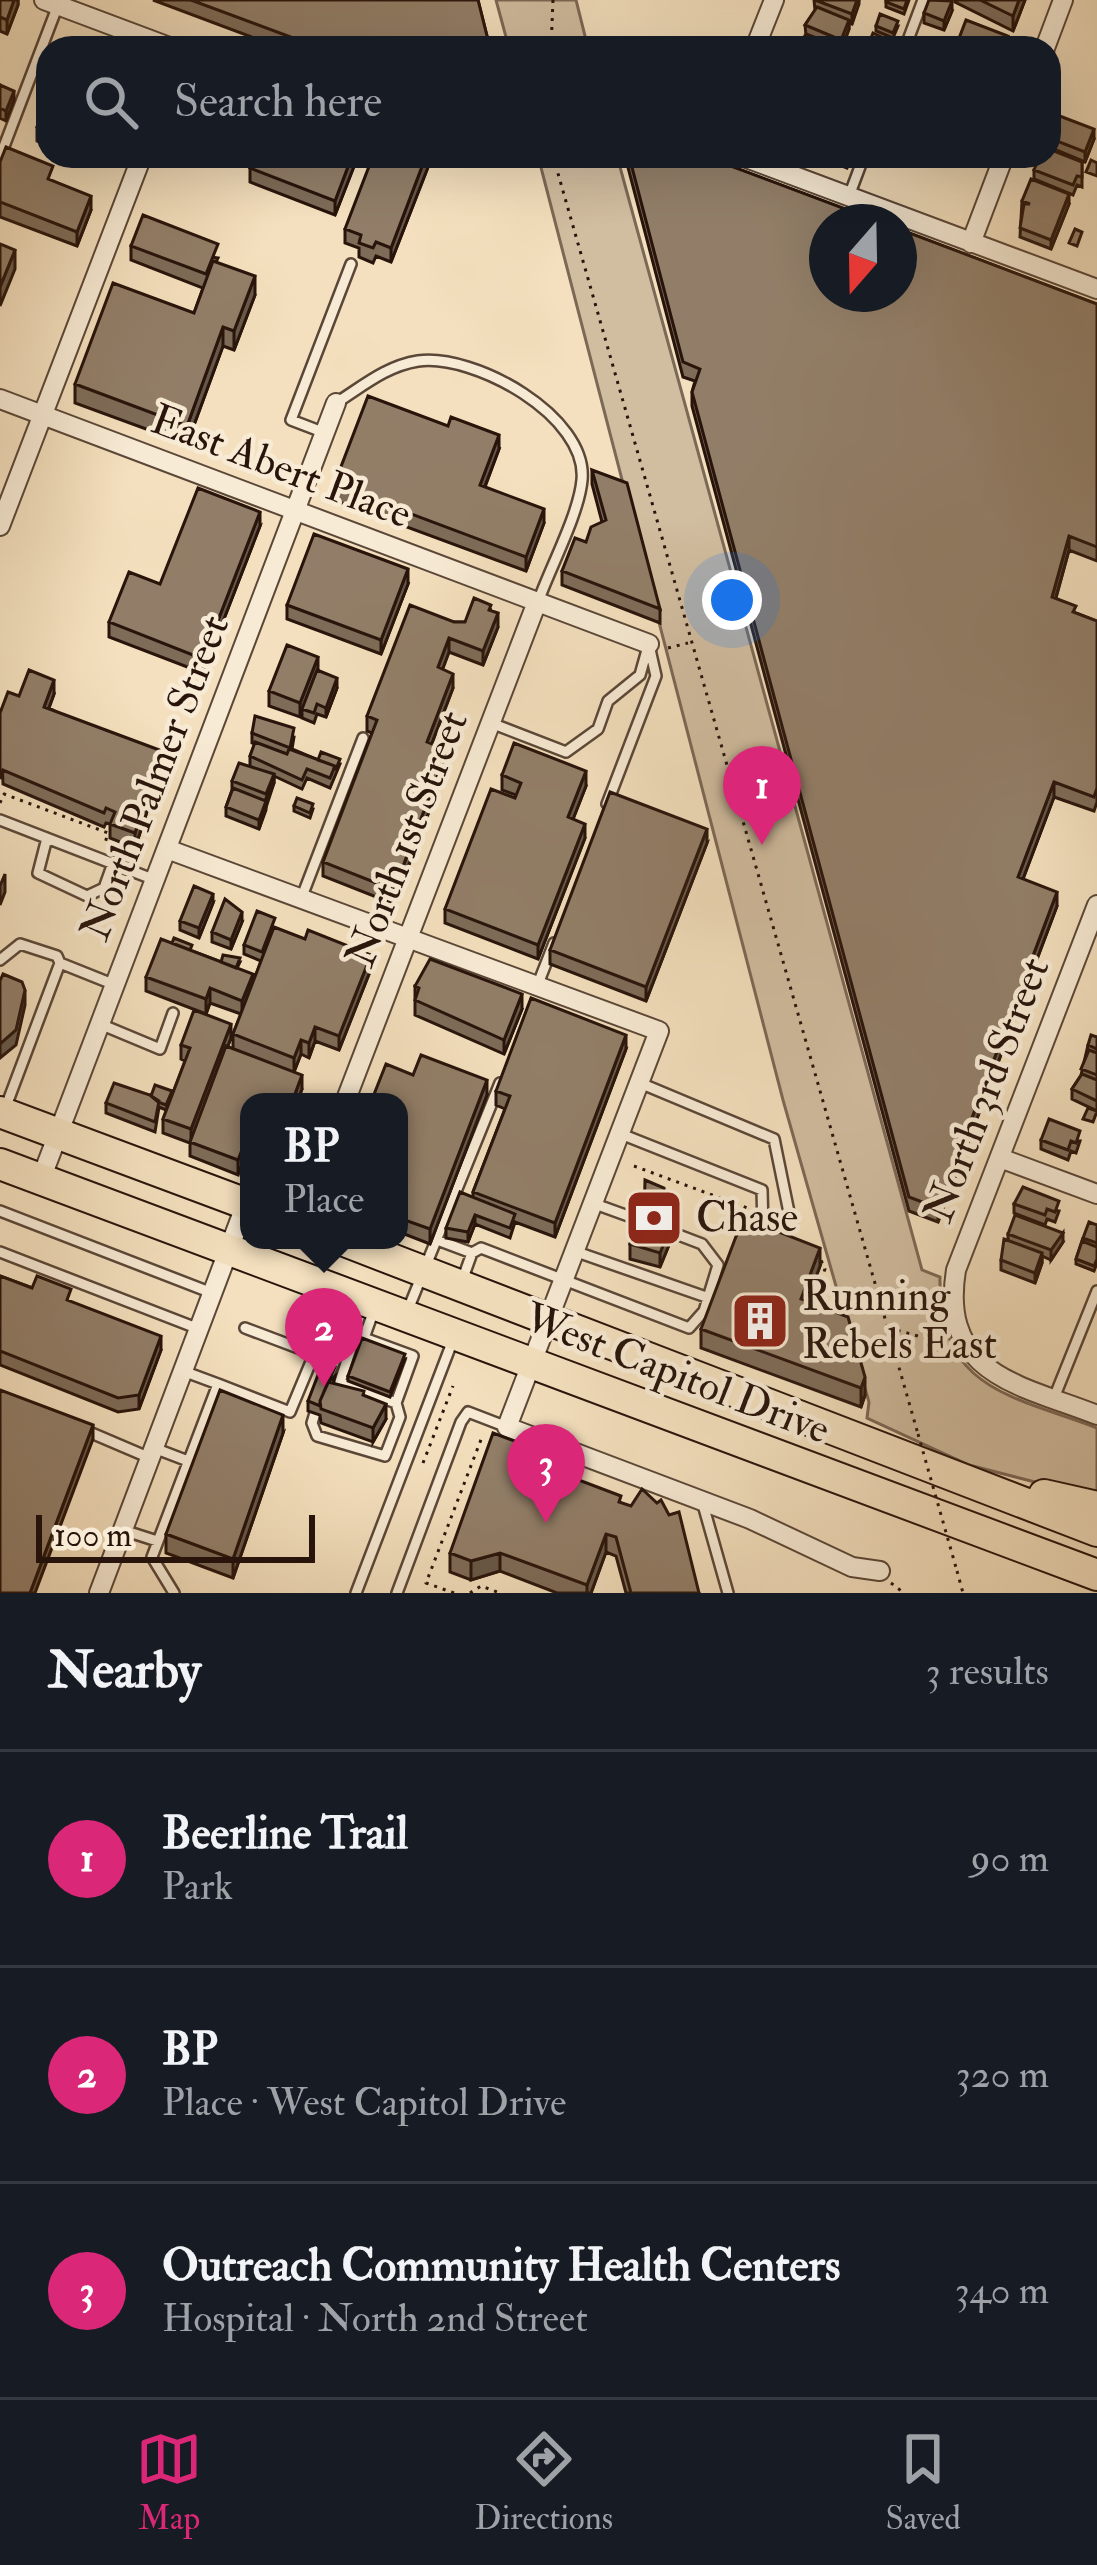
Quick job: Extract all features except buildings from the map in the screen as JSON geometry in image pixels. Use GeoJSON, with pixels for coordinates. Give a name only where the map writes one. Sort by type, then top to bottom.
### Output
{"type":"FeatureCollection","features":[{"type":"Feature","properties":{"kind":"main road"},"geometry":{"type":"LineString","coordinates":[[2,1113],[240,1202]]}},
{"type":"Feature","properties":{"kind":"main road","name":"West Capitol Drive"},"geometry":{"type":"LineString","coordinates":[[0,1164],[340,1292],[403,1329],[455,1335],[1097,1576]]}},
{"type":"Feature","properties":{"kind":"main road","name":"West Capitol Drive"},"geometry":{"type":"LineString","coordinates":[[366,1249],[1097,1532]]}},
{"type":"Feature","properties":{"kind":"main road"},"geometry":{"type":"LineString","coordinates":[[962,1476],[1097,1507]]}},
{"type":"Feature","properties":{"kind":"main road"},"geometry":{"type":"LineString","coordinates":[[1019,1546],[1097,1592]]}},
{"type":"Feature","properties":{"kind":"street"},"geometry":{"type":"LineString","coordinates":[[760,36],[774,0]]}},
{"type":"Feature","properties":{"kind":"street"},"geometry":{"type":"LineString","coordinates":[[1050,36],[1063,0]]}},
{"type":"Feature","properties":{"kind":"street"},"geometry":{"type":"LineString","coordinates":[[51,3],[140,36]]}},
{"type":"Feature","properties":{"kind":"street"},"geometry":{"type":"LineString","coordinates":[[0,526],[137,168]]}},
{"type":"Feature","properties":{"kind":"street"},"geometry":{"type":"LineString","coordinates":[[773,168],[1097,289]]}},
{"type":"Feature","properties":{"kind":"street"},"geometry":{"type":"LineString","coordinates":[[970,243],[999,168]]}},
{"type":"Feature","properties":{"kind":"street","name":"East Abert Place"},"geometry":{"type":"LineString","coordinates":[[0,399],[649,644]]}},
{"type":"Feature","properties":{"kind":"street","name":"North Palmer Street"},"geometry":{"type":"LineString","coordinates":[[41,1180],[336,403]]}},
{"type":"Feature","properties":{"kind":"street","name":"North 1st Street"},"geometry":{"type":"LineString","coordinates":[[348,1093],[537,602]]}},
{"type":"Feature","properties":{"kind":"street"},"geometry":{"type":"LineString","coordinates":[[166,849],[535,992],[659,1031],[507,1427],[702,1501],[852,1567],[880,1570]]}},
{"type":"Feature","properties":{"kind":"street","name":"North 3rd Street"},"geometry":{"type":"LineString","coordinates":[[1054,1398],[982,1368],[959,1324],[953,1283],[1097,905]]}},
{"type":"Feature","properties":{"kind":"street"},"geometry":{"type":"LineString","coordinates":[[1000,1158],[1097,1195]]}},
{"type":"Feature","properties":{"kind":"street"},"geometry":{"type":"LineString","coordinates":[[99,1593],[240,1222]]}},
{"type":"Feature","properties":{"kind":"street"},"geometry":{"type":"LineString","coordinates":[[1054,1398],[1097,1415]]}},
{"type":"Feature","properties":{"kind":"lane"},"geometry":{"type":"LineString","coordinates":[[910,36],[923,0]]}},
{"type":"Feature","properties":{"kind":"lane"},"geometry":{"type":"LineString","coordinates":[[40,36],[51,3]]}},
{"type":"Feature","properties":{"kind":"lane"},"geometry":{"type":"LineString","coordinates":[[0,157],[36,48]]}},
{"type":"Feature","properties":{"kind":"lane"},"geometry":{"type":"LineString","coordinates":[[849,196],[860,168]]}},
{"type":"Feature","properties":{"kind":"lane"},"geometry":{"type":"LineString","coordinates":[[325,433],[291,420],[350,264]]}},
{"type":"Feature","properties":{"kind":"lane"},"geometry":{"type":"LineString","coordinates":[[336,403],[378,374],[421,360],[461,366],[521,392],[561,420],[580,458],[582,481],[537,602]]}},
{"type":"Feature","properties":{"kind":"lane"},"geometry":{"type":"LineString","coordinates":[[490,723],[566,752],[598,729],[608,701],[640,675],[649,644]]}},
{"type":"Feature","properties":{"kind":"lane"},"geometry":{"type":"LineString","coordinates":[[600,822],[656,676],[649,644]]}},
{"type":"Feature","properties":{"kind":"lane"},"geometry":{"type":"LineString","coordinates":[[301,899],[364,738]]}},
{"type":"Feature","properties":{"kind":"lane"},"geometry":{"type":"LineString","coordinates":[[0,820],[155,880]]}},
{"type":"Feature","properties":{"kind":"lane"},"geometry":{"type":"LineString","coordinates":[[47,838],[38,873],[87,896],[104,888],[113,863]]}},
{"type":"Feature","properties":{"kind":"lane"},"geometry":{"type":"LineString","coordinates":[[535,992],[560,927]]}},
{"type":"Feature","properties":{"kind":"lane"},"geometry":{"type":"LineString","coordinates":[[0,961],[20,944],[57,956],[60,963],[2,1113]]}},
{"type":"Feature","properties":{"kind":"lane"},"geometry":{"type":"LineString","coordinates":[[60,963],[115,985]]}},
{"type":"Feature","properties":{"kind":"lane"},"geometry":{"type":"LineString","coordinates":[[100,1024],[160,1049],[173,1013]]}},
{"type":"Feature","properties":{"kind":"lane"},"geometry":{"type":"LineString","coordinates":[[359,1338],[388,1350],[403,1329],[504,1072]]}},
{"type":"Feature","properties":{"kind":"lane"},"geometry":{"type":"LineString","coordinates":[[640,1084],[774,1139],[792,1227],[778,1235],[763,1229],[762,1190]]}},
{"type":"Feature","properties":{"kind":"lane"},"geometry":{"type":"LineString","coordinates":[[621,1134],[762,1190],[783,1181]]}},
{"type":"Feature","properties":{"kind":"lane"},"geometry":{"type":"LineString","coordinates":[[595,1204],[642,1222]]}},
{"type":"Feature","properties":{"kind":"lane"},"geometry":{"type":"LineString","coordinates":[[0,1210],[212,1293]]}},
{"type":"Feature","properties":{"kind":"lane"},"geometry":{"type":"LineString","coordinates":[[460,1285],[472,1253],[481,1248],[682,1328],[699,1322],[718,1265],[702,1244],[668,1232]]}},
{"type":"Feature","properties":{"kind":"lane"},"geometry":{"type":"LineString","coordinates":[[440,1240],[472,1253]]}},
{"type":"Feature","properties":{"kind":"lane"},"geometry":{"type":"LineString","coordinates":[[0,1252],[199,1329]]}},
{"type":"Feature","properties":{"kind":"lane"},"geometry":{"type":"LineString","coordinates":[[578,1252],[706,1297]]}},
{"type":"Feature","properties":{"kind":"lane"},"geometry":{"type":"LineString","coordinates":[[1054,1398],[1097,1291]]}},
{"type":"Feature","properties":{"kind":"lane"},"geometry":{"type":"LineString","coordinates":[[183,1371],[290,1412],[340,1292]]}},
{"type":"Feature","properties":{"kind":"lane"},"geometry":{"type":"LineString","coordinates":[[245,1328],[314,1354]]}},
{"type":"Feature","properties":{"kind":"lane"},"geometry":{"type":"LineString","coordinates":[[329,1374],[340,1347],[403,1329]]}},
{"type":"Feature","properties":{"kind":"lane"},"geometry":{"type":"LineString","coordinates":[[315,1413],[312,1424],[317,1436],[385,1456],[400,1417],[396,1403],[413,1357],[403,1329]]}},
{"type":"Feature","properties":{"kind":"lane"},"geometry":{"type":"LineString","coordinates":[[356,1593],[455,1335]]}},
{"type":"Feature","properties":{"kind":"lane"},"geometry":{"type":"LineString","coordinates":[[359,1338],[340,1382],[396,1403]]}},
{"type":"Feature","properties":{"kind":"lane"},"geometry":{"type":"LineString","coordinates":[[174,1593],[152,1557],[218,1384]]}},
{"type":"Feature","properties":{"kind":"lane"},"geometry":{"type":"LineString","coordinates":[[397,1593],[461,1422],[468,1412],[507,1427]]}},
{"type":"Feature","properties":{"kind":"lane"},"geometry":{"type":"LineString","coordinates":[[75,1426],[188,1461]]}},
{"type":"Feature","properties":{"kind":"lane"},"geometry":{"type":"LineString","coordinates":[[702,1501],[728,1593]]}},
{"type":"Feature","properties":{"kind":"lane"},"geometry":{"type":"LineString","coordinates":[[123,1530],[158,1541]]}},
{"type":"Feature","properties":{"kind":"path"},"geometry":{"type":"LineString","coordinates":[[552,36],[553,0]]}},
{"type":"Feature","properties":{"kind":"path"},"geometry":{"type":"LineString","coordinates":[[557,168],[963,1593]]}},
{"type":"Feature","properties":{"kind":"path"},"geometry":{"type":"LineString","coordinates":[[649,644],[665,648],[692,642]]}},
{"type":"Feature","properties":{"kind":"path"},"geometry":{"type":"LineString","coordinates":[[0,803],[4,794],[108,833],[105,843],[137,856]]}},
{"type":"Feature","properties":{"kind":"path"},"geometry":{"type":"LineString","coordinates":[[634,1166],[752,1210],[747,1222]]}},
{"type":"Feature","properties":{"kind":"path"},"geometry":{"type":"LineString","coordinates":[[807,1318],[825,1269],[815,1256]]}},
{"type":"Feature","properties":{"kind":"path"},"geometry":{"type":"LineString","coordinates":[[887,1327],[952,1344]]}},
{"type":"Feature","properties":{"kind":"path"},"geometry":{"type":"LineString","coordinates":[[454,1593],[426,1583],[482,1437]]}},
{"type":"Feature","properties":{"kind":"path"},"geometry":{"type":"LineString","coordinates":[[470,1593],[481,1586],[500,1593]]}},
{"type":"Feature","properties":{"kind":"shaded area"},"geometry":{"type":"Polygon","coordinates":[[[496,0],[576,0],[585,36],[506,36],[496,0]]]}},
{"type":"Feature","properties":{"kind":"shaded area"},"geometry":{"type":"Polygon","coordinates":[[[541,168],[620,168],[922,1270],[940,1277],[943,1315],[952,1344],[966,1366],[1009,1396],[1097,1428],[1097,1498],[969,1465],[867,1418],[869,1402],[783,1100],[541,168]]]}},
{"type":"Feature","properties":{"kind":"place","name":"Beerline Trail"},"geometry":{"type":"Point","coordinates":[762,845]}},
{"type":"Feature","properties":{"kind":"place","name":"Chase"},"geometry":{"type":"Point","coordinates":[654,1218]}},
{"type":"Feature","properties":{"kind":"place","name":"Running Rebels East"},"geometry":{"type":"Point","coordinates":[760,1321]}},
{"type":"Feature","properties":{"kind":"place","name":"BP"},"geometry":{"type":"Point","coordinates":[324,1387]}},
{"type":"Feature","properties":{"kind":"place","name":"Outreach Community Health Centers"},"geometry":{"type":"Point","coordinates":[546,1523]}}]}
